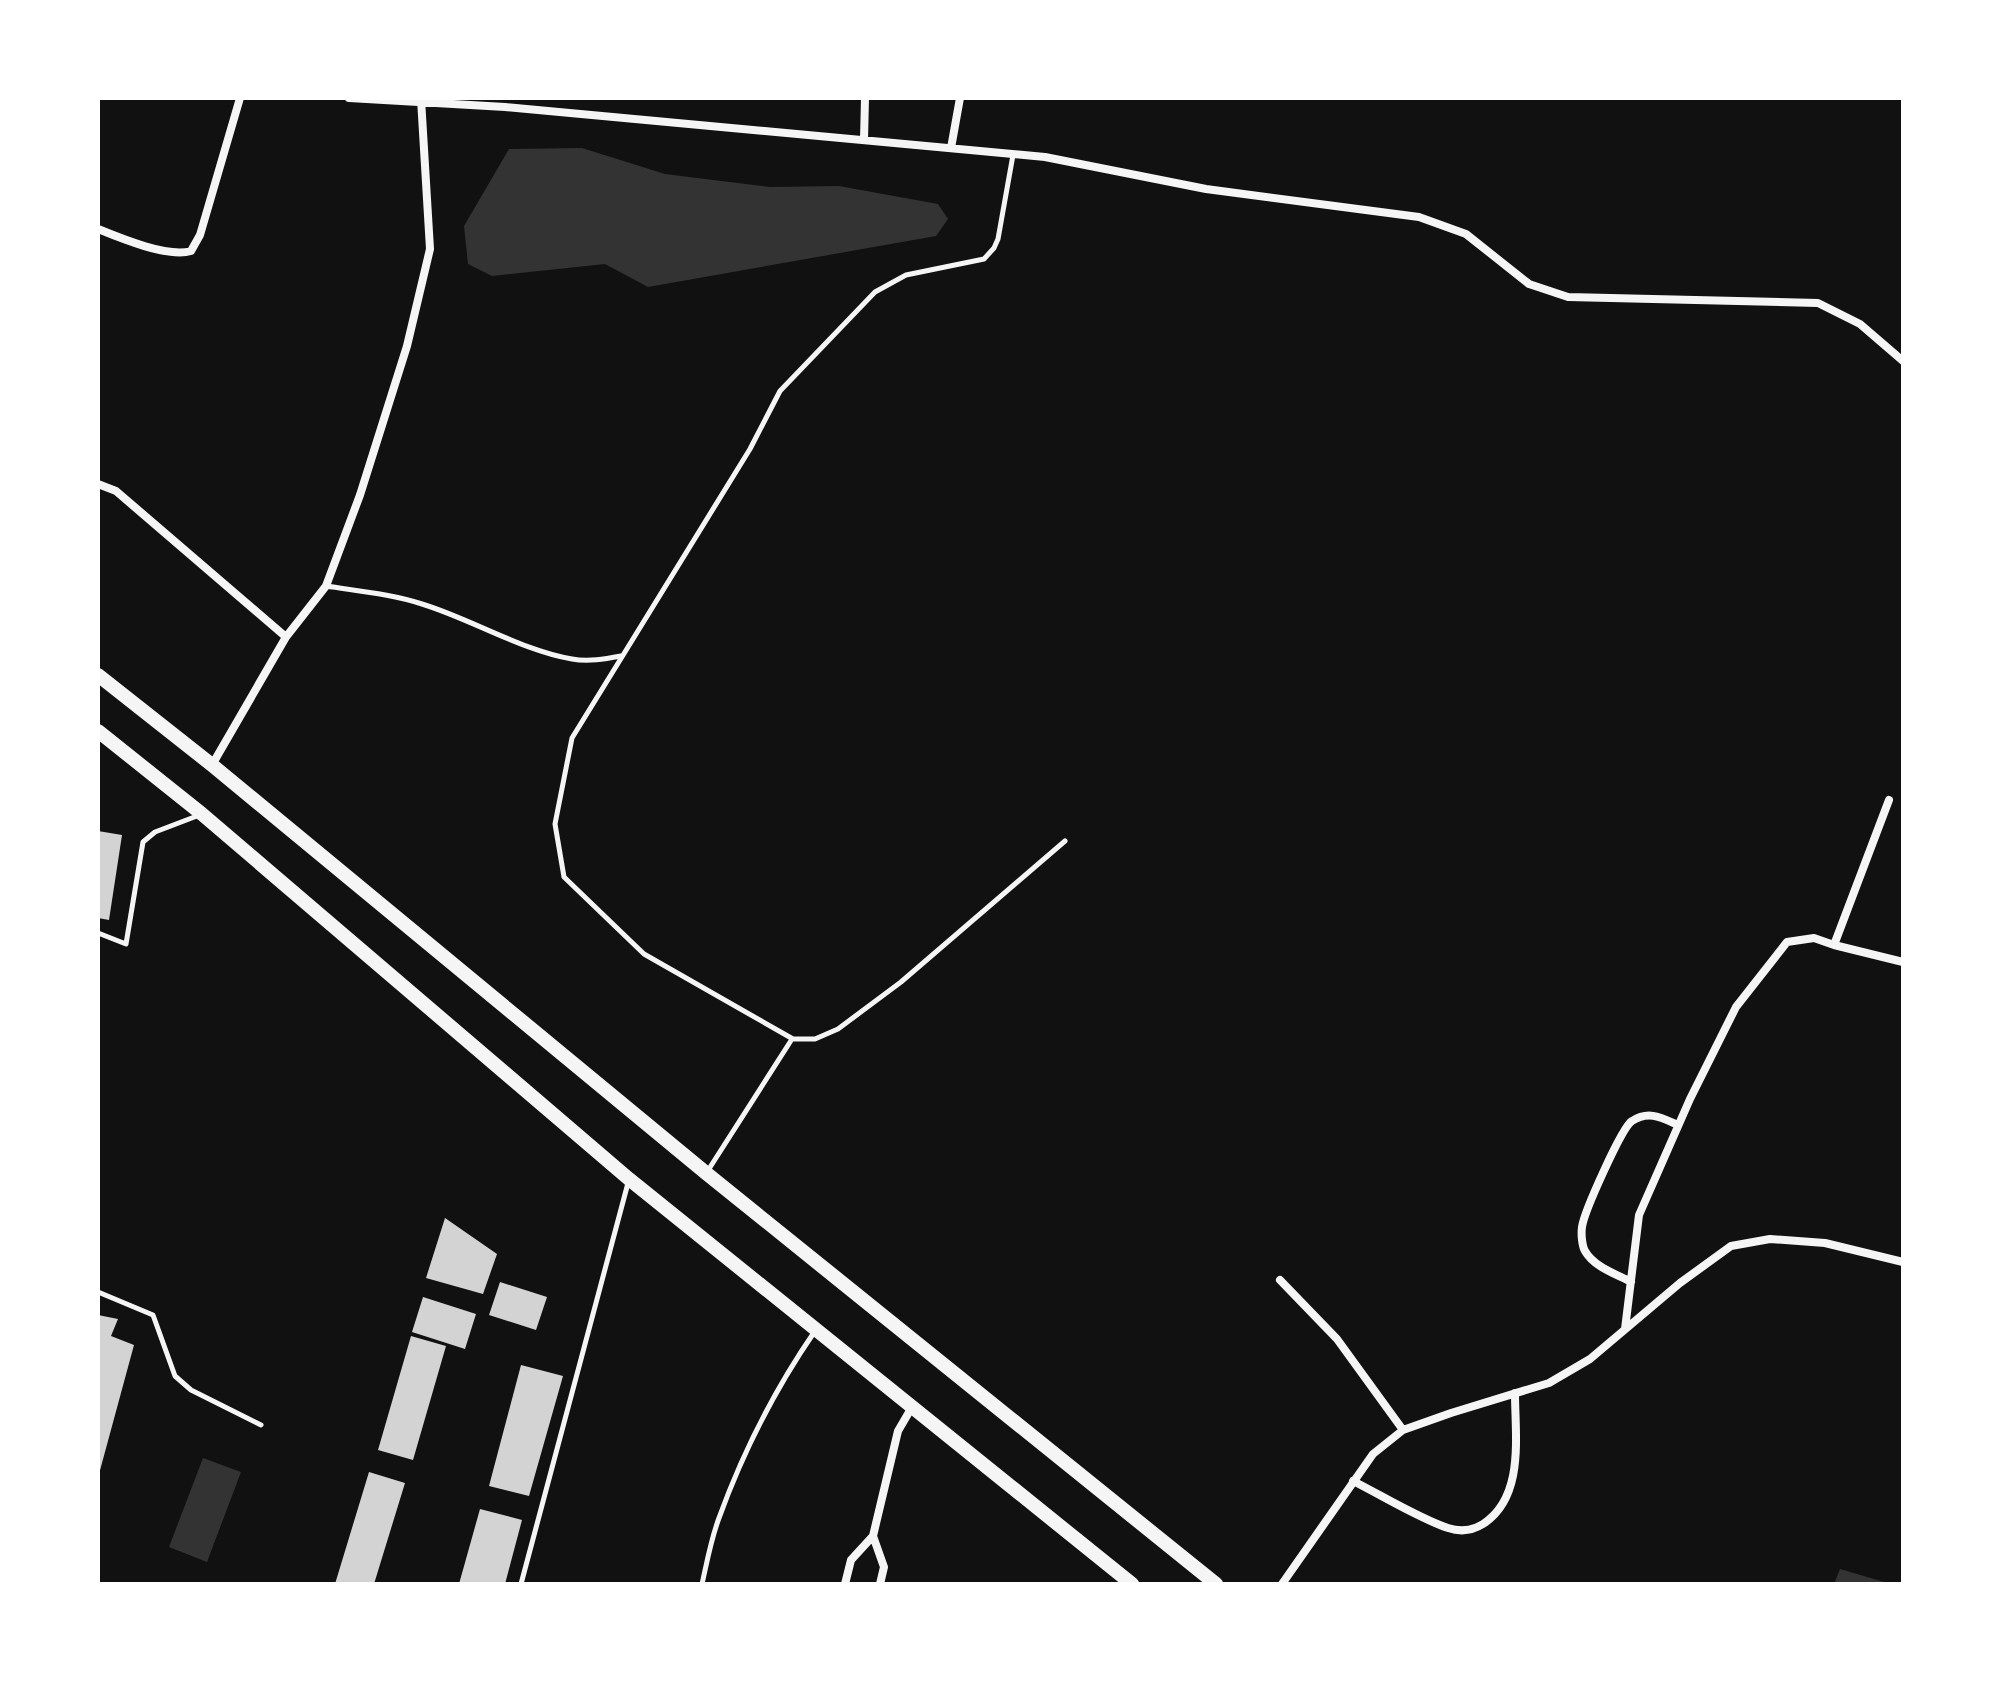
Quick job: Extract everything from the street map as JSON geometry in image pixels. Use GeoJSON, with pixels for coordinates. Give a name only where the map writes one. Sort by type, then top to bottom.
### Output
{"type":"FeatureCollection","features":[{"type":"Feature","properties":{"kind":"main road"},"geometry":{"type":"LineString","coordinates":[[98,675],[212,765],[706,1173],[1216,1584]]}},
{"type":"Feature","properties":{"kind":"main road"},"geometry":{"type":"LineString","coordinates":[[98,731],[202,814],[629,1179],[1132,1584]]}},
{"type":"Feature","properties":{"kind":"street"},"geometry":{"type":"LineString","coordinates":[[98,229],[123,239],[175,252],[191,251],[200,235],[240,98]]}},
{"type":"Feature","properties":{"kind":"street"},"geometry":{"type":"LineString","coordinates":[[349,98],[505,107],[1045,157],[1206,189],[1419,217],[1466,234],[1529,284],[1568,297],[1818,303],[1860,324],[1903,361]]}},
{"type":"Feature","properties":{"kind":"street"},"geometry":{"type":"LineString","coordinates":[[864,140],[865,98]]}},
{"type":"Feature","properties":{"kind":"street"},"geometry":{"type":"LineString","coordinates":[[951,148],[960,98]]}},
{"type":"Feature","properties":{"kind":"street"},"geometry":{"type":"LineString","coordinates":[[212,765],[286,637],[326,586],[360,495],[398,376],[430,249],[422,100]]}},
{"type":"Feature","properties":{"kind":"street"},"geometry":{"type":"LineString","coordinates":[[98,484],[116,491],[286,637]]}},
{"type":"Feature","properties":{"kind":"street"},"geometry":{"type":"LineString","coordinates":[[1834,945],[1889,800]]}},
{"type":"Feature","properties":{"kind":"street"},"geometry":{"type":"LineString","coordinates":[[1625,1330],[1639,1215],[1678,1125],[1736,1007],[1787,942],[1814,938],[1903,962]]}},
{"type":"Feature","properties":{"kind":"street"},"geometry":{"type":"LineString","coordinates":[[1631,1282],[1593,1262],[1583,1249],[1582,1226],[1628,1123],[1640,1116],[1653,1114],[1678,1125]]}},
{"type":"Feature","properties":{"kind":"street"},"geometry":{"type":"LineString","coordinates":[[1282,1584],[1373,1454],[1403,1430],[1549,1383],[1580,1365],[1680,1283],[1731,1246],[1770,1239],[1825,1243],[1903,1262]]}},
{"type":"Feature","properties":{"kind":"street"},"geometry":{"type":"LineString","coordinates":[[1280,1280],[1337,1339],[1403,1430]]}},
{"type":"Feature","properties":{"kind":"street"},"geometry":{"type":"LineString","coordinates":[[1353,1481],[1449,1528],[1472,1531],[1487,1522],[1503,1506],[1515,1469],[1515,1393]]}},
{"type":"Feature","properties":{"kind":"street"},"geometry":{"type":"LineString","coordinates":[[845,1584],[851,1560],[873,1536],[898,1431],[912,1407]]}},
{"type":"Feature","properties":{"kind":"street"},"geometry":{"type":"LineString","coordinates":[[873,1536],[884,1567],[880,1584]]}},
{"type":"Feature","properties":{"kind":"lane"},"geometry":{"type":"LineString","coordinates":[[1013,154],[994,248],[984,259],[906,275],[875,292],[780,391],[750,449],[572,738],[555,824],[564,877],[644,954],[793,1039],[815,1039],[838,1029],[901,982],[1065,841]]}},
{"type":"Feature","properties":{"kind":"lane"},"geometry":{"type":"LineString","coordinates":[[326,586],[421,603],[539,650],[574,660],[622,656]]}},
{"type":"Feature","properties":{"kind":"lane"},"geometry":{"type":"LineString","coordinates":[[98,933],[126,944],[143,842],[155,832],[202,814]]}},
{"type":"Feature","properties":{"kind":"lane"},"geometry":{"type":"LineString","coordinates":[[706,1173],[793,1039]]}},
{"type":"Feature","properties":{"kind":"lane"},"geometry":{"type":"LineString","coordinates":[[521,1584],[629,1179]]}},
{"type":"Feature","properties":{"kind":"lane"},"geometry":{"type":"LineString","coordinates":[[98,1292],[153,1315],[175,1376],[191,1390],[261,1425]]}},
{"type":"Feature","properties":{"kind":"lane"},"geometry":{"type":"LineString","coordinates":[[702,1584],[718,1520],[751,1442],[785,1374],[815,1330]]}},
{"type":"Feature","properties":{"kind":"shaded area"},"geometry":{"type":"Polygon","coordinates":[[[582,148],[665,174],[770,187],[839,186],[938,204],[948,219],[936,236],[648,287],[605,264],[492,276],[468,264],[464,226],[509,149],[582,148]]]}},
{"type":"Feature","properties":{"kind":"shaded area"},"geometry":{"type":"Polygon","coordinates":[[[203,1458],[241,1472],[207,1562],[169,1547],[203,1458]]]}},
{"type":"Feature","properties":{"kind":"shaded area"},"geometry":{"type":"Polygon","coordinates":[[[1840,1569],[1891,1584],[1834,1584],[1840,1569]]]}},
{"type":"Feature","properties":{"kind":"building"},"geometry":{"type":"Polygon","coordinates":[[[98,831],[122,835],[109,920],[98,918],[98,831]]]}},
{"type":"Feature","properties":{"kind":"building"},"geometry":{"type":"Polygon","coordinates":[[[445,1218],[497,1254],[483,1294],[426,1278],[445,1218]]]}},
{"type":"Feature","properties":{"kind":"building"},"geometry":{"type":"Polygon","coordinates":[[[500,1282],[547,1297],[536,1330],[489,1315],[500,1282]]]}},
{"type":"Feature","properties":{"kind":"building"},"geometry":{"type":"Polygon","coordinates":[[[423,1297],[476,1314],[465,1349],[412,1332],[423,1297]]]}},
{"type":"Feature","properties":{"kind":"building"},"geometry":{"type":"Polygon","coordinates":[[[98,1315],[118,1319],[111,1336],[134,1345],[99,1474],[98,1315]]]}},
{"type":"Feature","properties":{"kind":"building"},"geometry":{"type":"Polygon","coordinates":[[[411,1336],[446,1346],[413,1460],[378,1450],[411,1336]]]}},
{"type":"Feature","properties":{"kind":"building"},"geometry":{"type":"Polygon","coordinates":[[[521,1365],[563,1376],[529,1496],[489,1486],[521,1365]]]}},
{"type":"Feature","properties":{"kind":"building"},"geometry":{"type":"Polygon","coordinates":[[[369,1472],[405,1483],[374,1584],[335,1584],[369,1472]]]}},
{"type":"Feature","properties":{"kind":"building"},"geometry":{"type":"Polygon","coordinates":[[[480,1509],[522,1520],[505,1584],[459,1584],[480,1509]]]}}]}
